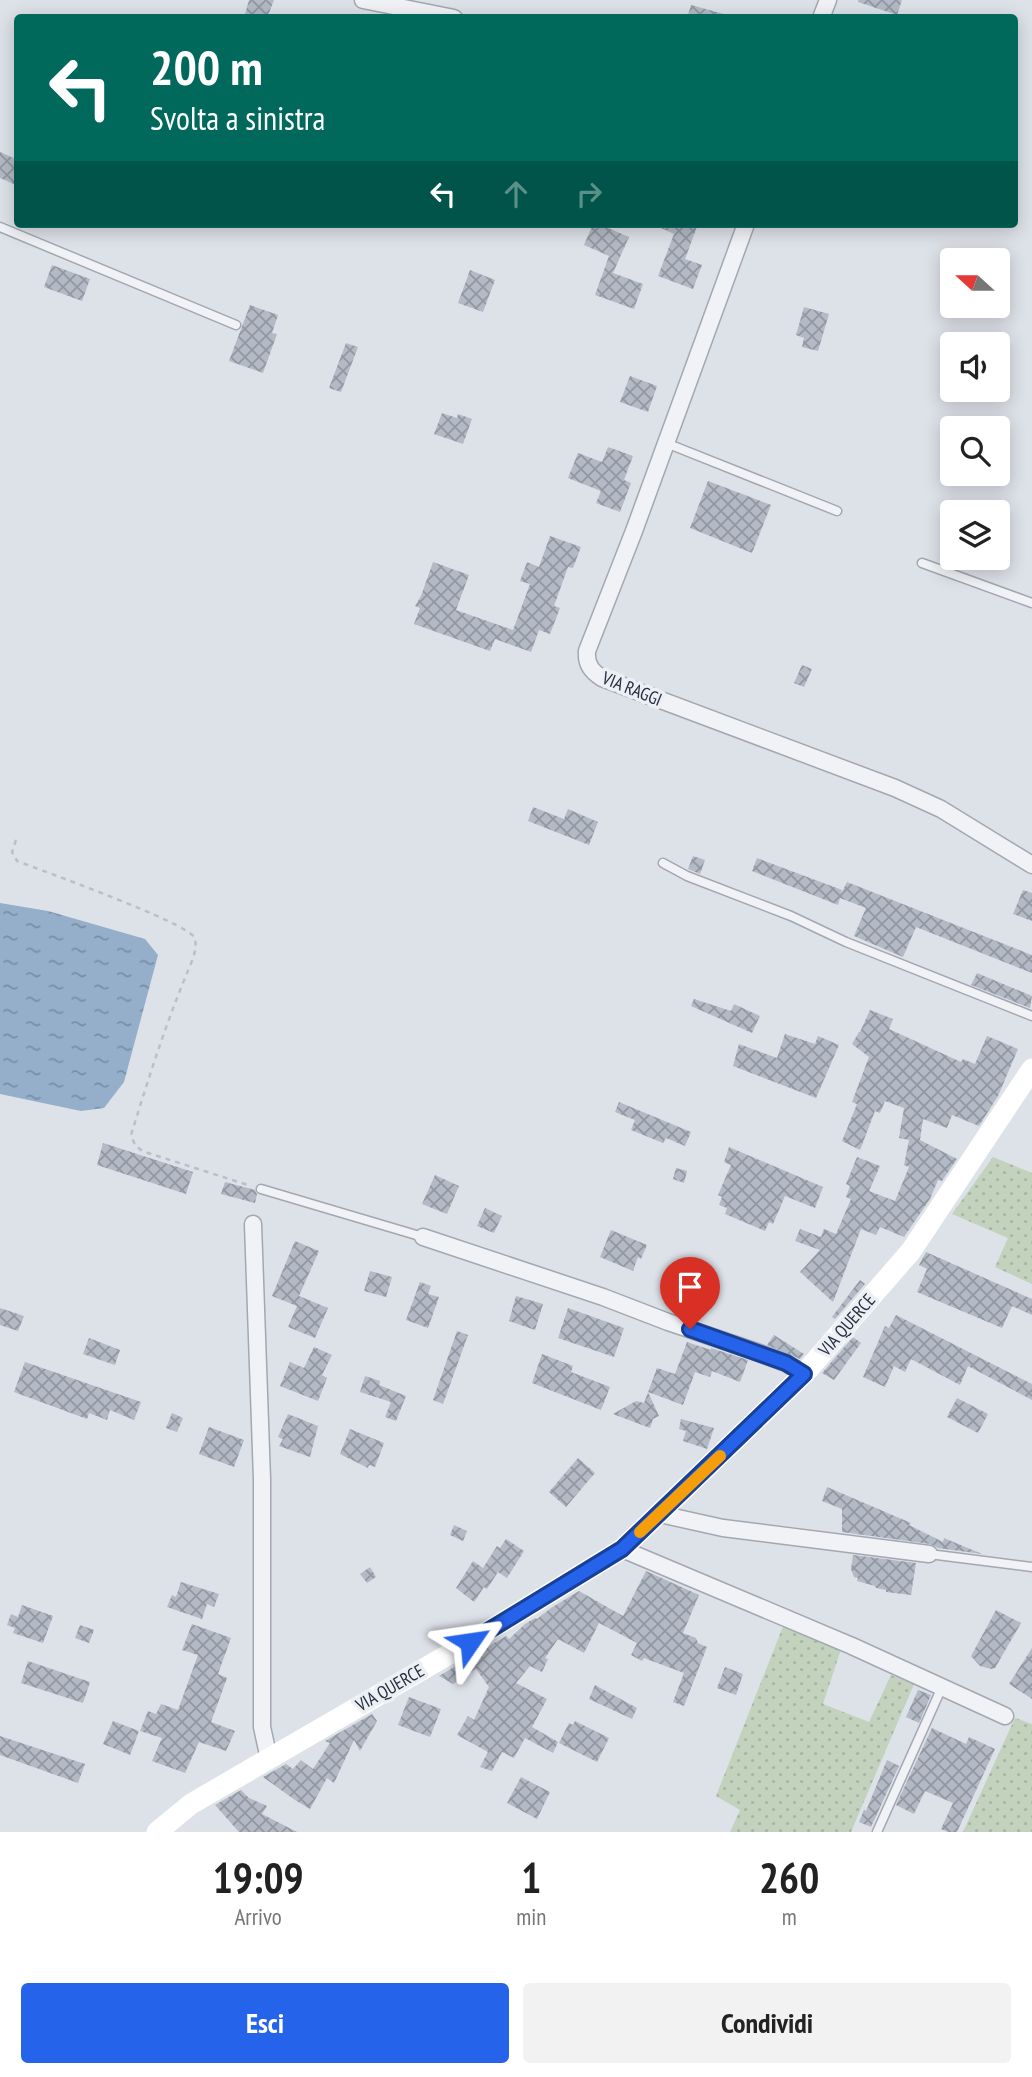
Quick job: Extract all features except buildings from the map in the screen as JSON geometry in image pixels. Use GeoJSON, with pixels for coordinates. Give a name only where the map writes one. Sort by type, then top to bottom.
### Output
{"type":"FeatureCollection","features":[{"type":"Feature","properties":{"kind":"street"},"geometry":{"type":"LineString","coordinates":[[363,0],[434,14]]}},
{"type":"Feature","properties":{"kind":"street","name":"VIA RAGGI"},"geometry":{"type":"LineString","coordinates":[[745,228],[634,531],[587,651],[586,662],[593,673],[602,678],[895,788],[941,809],[1032,865]]}},
{"type":"Feature","properties":{"kind":"street","name":"VIA QUERCE"},"geometry":{"type":"LineString","coordinates":[[157,1832],[191,1804],[458,1649],[622,1549],[804,1374],[911,1251],[1032,1069]]}},
{"type":"Feature","properties":{"kind":"street"},"geometry":{"type":"LineString","coordinates":[[253,1224],[262,1479],[262,1727],[268,1759]]}},
{"type":"Feature","properties":{"kind":"street"},"geometry":{"type":"LineString","coordinates":[[423,1237],[754,1351],[786,1363],[804,1374]]}},
{"type":"Feature","properties":{"kind":"street"},"geometry":{"type":"LineString","coordinates":[[660,1514],[723,1528],[929,1554]]}},
{"type":"Feature","properties":{"kind":"street"},"geometry":{"type":"LineString","coordinates":[[622,1549],[852,1646],[1005,1716]]}},
{"type":"Feature","properties":{"kind":"lane"},"geometry":{"type":"LineString","coordinates":[[0,227],[236,325]]}},
{"type":"Feature","properties":{"kind":"lane"},"geometry":{"type":"LineString","coordinates":[[666,443],[837,511]]}},
{"type":"Feature","properties":{"kind":"lane"},"geometry":{"type":"LineString","coordinates":[[922,563],[1032,603]]}},
{"type":"Feature","properties":{"kind":"lane"},"geometry":{"type":"LineString","coordinates":[[663,863],[687,876],[791,916],[846,942],[1032,1016]]}},
{"type":"Feature","properties":{"kind":"lane"},"geometry":{"type":"LineString","coordinates":[[261,1189],[423,1237]]}},
{"type":"Feature","properties":{"kind":"lane"},"geometry":{"type":"LineString","coordinates":[[929,1554],[1032,1567]]}},
{"type":"Feature","properties":{"kind":"lane"},"geometry":{"type":"LineString","coordinates":[[877,1832],[942,1687]]}},
{"type":"Feature","properties":{"kind":"path"},"geometry":{"type":"LineString","coordinates":[[16,839],[12,852],[17,861],[159,917],[188,931],[195,939],[192,960],[167,1021],[131,1135],[135,1145],[142,1151],[261,1189]]}},
{"type":"Feature","properties":{"kind":"green space"},"geometry":{"type":"Polygon","coordinates":[[[993,1157],[1032,1173],[1032,1284],[995,1267],[1008,1238],[952,1214],[993,1157]]]}},
{"type":"Feature","properties":{"kind":"green space"},"geometry":{"type":"Polygon","coordinates":[[[784,1624],[842,1646],[823,1704],[869,1722],[891,1675],[914,1684],[851,1832],[730,1832],[740,1810],[716,1796],[784,1624]]]}},
{"type":"Feature","properties":{"kind":"green space"},"geometry":{"type":"Polygon","coordinates":[[[1015,1718],[1032,1724],[1032,1832],[963,1832],[1015,1718]]]}},
{"type":"Feature","properties":{"kind":"water"},"geometry":{"type":"Polygon","coordinates":[[[0,903],[48,911],[145,939],[158,955],[124,1082],[104,1108],[81,1111],[0,1094],[0,903]]]}},
{"type":"Feature","properties":{"kind":"slow traffic"},"geometry":{"type":"LineString","coordinates":[[640,1532],[720,1456]]}},
{"type":"Feature","properties":{"kind":"route"},"geometry":{"type":"LineString","coordinates":[[470,1642],[622,1549],[804,1374],[786,1363],[690,1329]]}}]}
